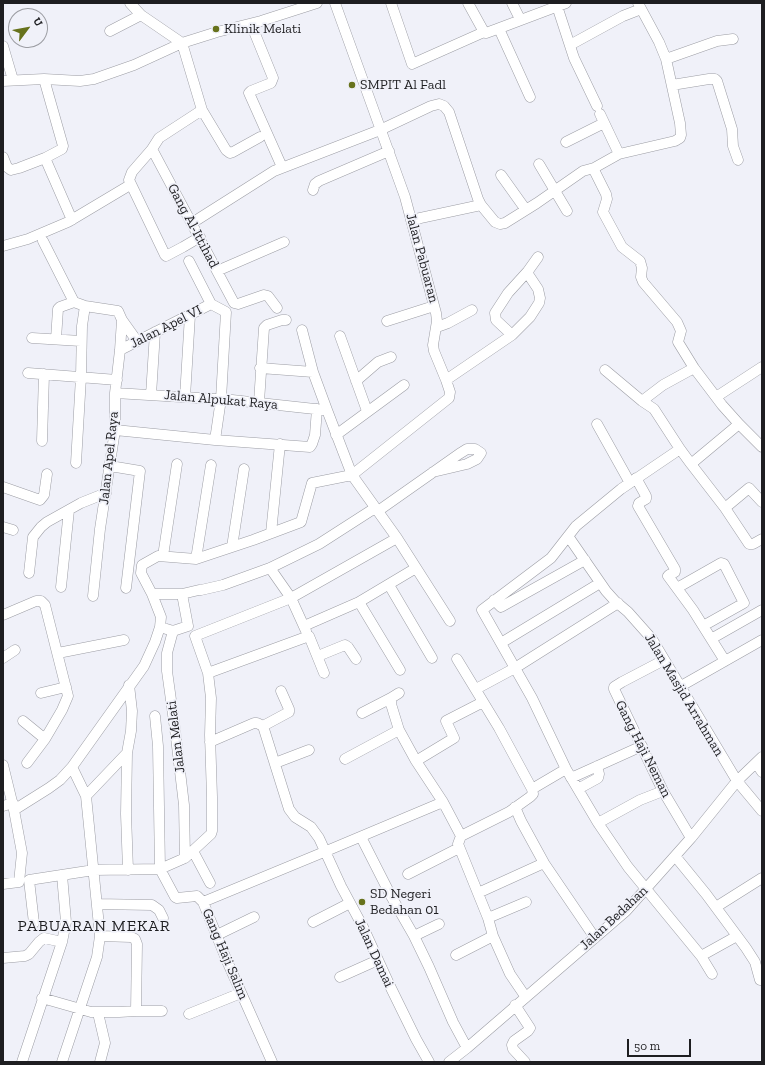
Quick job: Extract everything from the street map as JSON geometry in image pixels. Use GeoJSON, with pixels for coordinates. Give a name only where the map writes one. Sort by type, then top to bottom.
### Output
{"type":"FeatureCollection","features":[{"type":"Feature","properties":{"kind":"street"},"geometry":{"type":"LineString","coordinates":[[130,3],[141,15],[182,43],[202,110],[226,150],[230,153],[260,137]]}},
{"type":"Feature","properties":{"kind":"street"},"geometry":{"type":"LineString","coordinates":[[3,46],[8,80],[44,79],[80,81],[94,79],[134,65],[182,43],[217,32],[251,24],[317,3]]}},
{"type":"Feature","properties":{"kind":"street","name":"Jalan Pabuaran"},"geometry":{"type":"LineString","coordinates":[[334,3],[405,197],[437,321],[432,346],[450,392],[450,398],[352,475]]}},
{"type":"Feature","properties":{"kind":"street"},"geometry":{"type":"LineString","coordinates":[[391,3],[412,64],[484,32],[486,33],[520,19],[561,5],[562,20],[570,45],[619,154]]}},
{"type":"Feature","properties":{"kind":"street"},"geometry":{"type":"LineString","coordinates":[[468,3],[484,32]]}},
{"type":"Feature","properties":{"kind":"street"},"geometry":{"type":"LineString","coordinates":[[512,3],[520,19]]}},
{"type":"Feature","properties":{"kind":"street"},"geometry":{"type":"LineString","coordinates":[[192,223],[282,167],[380,130],[431,106],[439,104],[444,106],[449,112],[481,205],[495,222],[500,224],[526,210],[582,171],[594,168],[619,154],[676,141],[680,138],[680,122],[666,60],[659,42],[640,6],[570,45]]}},
{"type":"Feature","properties":{"kind":"street"},"geometry":{"type":"LineString","coordinates":[[110,31],[141,15]]}},
{"type":"Feature","properties":{"kind":"street"},"geometry":{"type":"LineString","coordinates":[[251,24],[273,78],[271,83],[248,93],[282,167]]}},
{"type":"Feature","properties":{"kind":"street"},"geometry":{"type":"LineString","coordinates":[[497,29],[500,31],[530,97]]}},
{"type":"Feature","properties":{"kind":"street"},"geometry":{"type":"LineString","coordinates":[[666,60],[717,41],[733,39]]}},
{"type":"Feature","properties":{"kind":"street"},"geometry":{"type":"LineString","coordinates":[[3,157],[7,167],[11,170],[45,158],[62,149],[63,146],[44,79]]}},
{"type":"Feature","properties":{"kind":"street"},"geometry":{"type":"LineString","coordinates":[[672,84],[709,79],[715,79],[718,81],[732,130],[733,146],[738,160]]}},
{"type":"Feature","properties":{"kind":"street"},"geometry":{"type":"LineString","coordinates":[[200,237],[165,256],[130,185],[129,177],[159,138],[202,110]]}},
{"type":"Feature","properties":{"kind":"street"},"geometry":{"type":"LineString","coordinates":[[566,142],[601,114]]}},
{"type":"Feature","properties":{"kind":"street","name":"Gang Al-Ittihad"},"geometry":{"type":"LineString","coordinates":[[152,149],[234,303],[238,304],[264,295],[268,296],[277,308]]}},
{"type":"Feature","properties":{"kind":"street"},"geometry":{"type":"LineString","coordinates":[[313,190],[315,184],[319,181],[389,151]]}},
{"type":"Feature","properties":{"kind":"street"},"geometry":{"type":"LineString","coordinates":[[45,158],[72,220]]}},
{"type":"Feature","properties":{"kind":"street"},"geometry":{"type":"LineString","coordinates":[[539,164],[567,211]]}},
{"type":"Feature","properties":{"kind":"street"},"geometry":{"type":"LineString","coordinates":[[594,168],[606,194],[603,212],[606,220],[622,247],[640,261],[642,268],[641,277],[647,288],[678,322],[681,331],[678,342],[694,368],[716,397],[739,424],[762,447]]}},
{"type":"Feature","properties":{"kind":"street"},"geometry":{"type":"LineString","coordinates":[[501,175],[526,210]]}},
{"type":"Feature","properties":{"kind":"street"},"geometry":{"type":"LineString","coordinates":[[3,246],[28,239],[72,220],[130,185]]}},
{"type":"Feature","properties":{"kind":"street"},"geometry":{"type":"LineString","coordinates":[[411,220],[481,205]]}},
{"type":"Feature","properties":{"kind":"street"},"geometry":{"type":"LineString","coordinates":[[43,241],[74,302]]}},
{"type":"Feature","properties":{"kind":"street"},"geometry":{"type":"LineString","coordinates":[[217,271],[284,242]]}},
{"type":"Feature","properties":{"kind":"street"},"geometry":{"type":"LineString","coordinates":[[512,335],[496,320],[495,312],[508,293],[528,271],[538,256]]}},
{"type":"Feature","properties":{"kind":"street"},"geometry":{"type":"LineString","coordinates":[[189,261],[211,304],[226,312],[221,399],[215,440]]}},
{"type":"Feature","properties":{"kind":"street"},"geometry":{"type":"LineString","coordinates":[[446,380],[512,335],[530,318],[539,303],[540,298],[538,289],[528,274],[528,271]]}},
{"type":"Feature","properties":{"kind":"street"},"geometry":{"type":"LineString","coordinates":[[56,339],[58,309],[74,302],[85,306],[118,311],[122,320],[137,341]]}},
{"type":"Feature","properties":{"kind":"street","name":"Jalan Apel VI"},"geometry":{"type":"LineString","coordinates":[[120,350],[211,304]]}},
{"type":"Feature","properties":{"kind":"street"},"geometry":{"type":"LineString","coordinates":[[76,463],[81,377],[81,341],[85,306]]}},
{"type":"Feature","properties":{"kind":"street"},"geometry":{"type":"LineString","coordinates":[[387,321],[434,306]]}},
{"type":"Feature","properties":{"kind":"street"},"geometry":{"type":"LineString","coordinates":[[437,327],[448,323],[472,310]]}},
{"type":"Feature","properties":{"kind":"street"},"geometry":{"type":"LineString","coordinates":[[185,397],[190,315]]}},
{"type":"Feature","properties":{"kind":"street","name":"Jalan Apel Raya"},"geometry":{"type":"LineString","coordinates":[[93,596],[115,430],[115,393],[122,320]]}},
{"type":"Feature","properties":{"kind":"street"},"geometry":{"type":"LineString","coordinates":[[258,402],[264,328],[267,325],[286,320]]}},
{"type":"Feature","properties":{"kind":"street"},"geometry":{"type":"LineString","coordinates":[[302,330],[322,410],[336,435],[352,475],[397,538],[450,621]]}},
{"type":"Feature","properties":{"kind":"street"},"geometry":{"type":"LineString","coordinates":[[151,395],[155,332]]}},
{"type":"Feature","properties":{"kind":"street"},"geometry":{"type":"LineString","coordinates":[[340,336],[367,411]]}},
{"type":"Feature","properties":{"kind":"street"},"geometry":{"type":"LineString","coordinates":[[32,338],[81,341]]}},
{"type":"Feature","properties":{"kind":"street"},"geometry":{"type":"LineString","coordinates":[[356,381],[378,362],[391,356]]}},
{"type":"Feature","properties":{"kind":"street"},"geometry":{"type":"LineString","coordinates":[[716,397],[762,367]]}},
{"type":"Feature","properties":{"kind":"street"},"geometry":{"type":"LineString","coordinates":[[260,368],[313,372]]}},
{"type":"Feature","properties":{"kind":"street"},"geometry":{"type":"LineString","coordinates":[[642,401],[663,385],[694,368]]}},
{"type":"Feature","properties":{"kind":"street"},"geometry":{"type":"LineString","coordinates":[[605,370],[642,401],[654,409],[680,449],[725,508],[749,544],[762,540]]}},
{"type":"Feature","properties":{"kind":"street"},"geometry":{"type":"LineString","coordinates":[[28,373],[117,380]]}},
{"type":"Feature","properties":{"kind":"street"},"geometry":{"type":"LineString","coordinates":[[42,441],[44,374]]}},
{"type":"Feature","properties":{"kind":"street"},"geometry":{"type":"LineString","coordinates":[[336,435],[404,385]]}},
{"type":"Feature","properties":{"kind":"street","name":"Jalan Alpukat Raya"},"geometry":{"type":"LineString","coordinates":[[115,393],[258,402],[322,410]]}},
{"type":"Feature","properties":{"kind":"street"},"geometry":{"type":"LineString","coordinates":[[115,430],[215,440],[310,447],[322,410]]}},
{"type":"Feature","properties":{"kind":"street"},"geometry":{"type":"LineString","coordinates":[[597,424],[633,481],[646,496],[646,499],[639,503],[638,506],[675,569],[674,572],[668,576],[703,626],[725,661]]}},
{"type":"Feature","properties":{"kind":"street"},"geometry":{"type":"LineString","coordinates":[[691,464],[739,424]]}},
{"type":"Feature","properties":{"kind":"street"},"geometry":{"type":"LineString","coordinates":[[271,534],[280,444]]}},
{"type":"Feature","properties":{"kind":"street"},"geometry":{"type":"LineString","coordinates":[[680,449],[633,481],[586,517],[576,526],[551,558],[482,610],[540,714],[566,769],[598,823],[628,867],[701,956],[712,974]]}},
{"type":"Feature","properties":{"kind":"street"},"geometry":{"type":"LineString","coordinates":[[162,556],[177,464]]}},
{"type":"Feature","properties":{"kind":"street"},"geometry":{"type":"LineString","coordinates":[[196,560],[211,465]]}},
{"type":"Feature","properties":{"kind":"street"},"geometry":{"type":"LineString","coordinates":[[110,466],[140,471],[126,588]]}},
{"type":"Feature","properties":{"kind":"street"},"geometry":{"type":"LineString","coordinates":[[232,547],[244,469]]}},
{"type":"Feature","properties":{"kind":"street"},"geometry":{"type":"LineString","coordinates":[[152,594],[182,594],[223,585],[270,568],[319,544],[376,510],[433,472]]}},
{"type":"Feature","properties":{"kind":"street"},"geometry":{"type":"LineString","coordinates":[[3,486],[40,500],[44,495],[47,474]]}},
{"type":"Feature","properties":{"kind":"street"},"geometry":{"type":"LineString","coordinates":[[141,569],[158,556],[196,560],[301,522],[312,483],[352,475]]}},
{"type":"Feature","properties":{"kind":"street"},"geometry":{"type":"LineString","coordinates":[[725,508],[749,488],[762,502]]}},
{"type":"Feature","properties":{"kind":"street"},"geometry":{"type":"LineString","coordinates":[[29,573],[33,537],[47,522],[81,503],[106,492]]}},
{"type":"Feature","properties":{"kind":"street"},"geometry":{"type":"LineString","coordinates":[[61,587],[69,510]]}},
{"type":"Feature","properties":{"kind":"street","name":"Jalan Masjid Arrahman"},"geometry":{"type":"LineString","coordinates":[[568,536],[600,583],[652,639],[737,782],[762,811]]}},
{"type":"Feature","properties":{"kind":"street"},"geometry":{"type":"LineString","coordinates":[[34,922],[29,880],[94,870],[160,869],[185,858],[209,837],[212,831],[210,742],[211,698],[208,674],[195,636],[291,598],[397,538]]}},
{"type":"Feature","properties":{"kind":"street"},"geometry":{"type":"LineString","coordinates":[[494,600],[501,607],[585,560]]}},
{"type":"Feature","properties":{"kind":"street"},"geometry":{"type":"LineString","coordinates":[[677,588],[721,563],[724,564],[744,603],[703,626]]}},
{"type":"Feature","properties":{"kind":"street"},"geometry":{"type":"LineString","coordinates":[[10,806],[49,788],[60,780],[72,767],[144,666],[155,642],[160,627],[161,617],[141,569],[128,564]]}},
{"type":"Feature","properties":{"kind":"street"},"geometry":{"type":"LineString","coordinates":[[270,568],[291,598],[318,656],[324,673]]}},
{"type":"Feature","properties":{"kind":"street"},"geometry":{"type":"LineString","coordinates":[[304,626],[359,602],[416,568]]}},
{"type":"Feature","properties":{"kind":"street"},"geometry":{"type":"LineString","coordinates":[[501,643],[600,583]]}},
{"type":"Feature","properties":{"kind":"street"},"geometry":{"type":"LineString","coordinates":[[389,585],[432,658]]}},
{"type":"Feature","properties":{"kind":"street"},"geometry":{"type":"LineString","coordinates":[[160,627],[173,631],[188,626],[182,594]]}},
{"type":"Feature","properties":{"kind":"street"},"geometry":{"type":"LineString","coordinates":[[3,614],[36,601],[44,603],[68,696],[62,710],[45,739],[27,763]]}},
{"type":"Feature","properties":{"kind":"street"},"geometry":{"type":"LineString","coordinates":[[359,602],[400,670]]}},
{"type":"Feature","properties":{"kind":"street"},"geometry":{"type":"LineString","coordinates":[[476,689],[515,668],[618,603]]}},
{"type":"Feature","properties":{"kind":"street"},"geometry":{"type":"LineString","coordinates":[[711,639],[762,610]]}},
{"type":"Feature","properties":{"kind":"street","name":"Jalan Melati"},"geometry":{"type":"LineString","coordinates":[[173,631],[167,653],[167,671],[176,729],[184,805],[185,858]]}},
{"type":"Feature","properties":{"kind":"street"},"geometry":{"type":"LineString","coordinates":[[208,674],[309,636]]}},
{"type":"Feature","properties":{"kind":"street"},"geometry":{"type":"LineString","coordinates":[[58,653],[124,640]]}},
{"type":"Feature","properties":{"kind":"street"},"geometry":{"type":"LineString","coordinates":[[681,686],[762,640]]}},
{"type":"Feature","properties":{"kind":"street"},"geometry":{"type":"LineString","coordinates":[[318,656],[345,645],[356,659]]}},
{"type":"Feature","properties":{"kind":"street"},"geometry":{"type":"LineString","coordinates":[[3,658],[15,650]]}},
{"type":"Feature","properties":{"kind":"street"},"geometry":{"type":"LineString","coordinates":[[457,659],[499,728],[532,789],[533,794],[530,797],[509,812],[461,836],[458,844],[488,918],[493,936],[510,974],[525,996]]}},
{"type":"Feature","properties":{"kind":"street","name":"Gang Haji Neman"},"geometry":{"type":"LineString","coordinates":[[664,660],[622,682],[614,688],[664,791],[691,838]]}},
{"type":"Feature","properties":{"kind":"street"},"geometry":{"type":"LineString","coordinates":[[128,870],[126,814],[127,752],[131,731],[132,711],[129,685]]}},
{"type":"Feature","properties":{"kind":"street"},"geometry":{"type":"LineString","coordinates":[[41,693],[66,687]]}},
{"type":"Feature","properties":{"kind":"street"},"geometry":{"type":"LineString","coordinates":[[210,742],[254,723],[263,726],[289,712],[281,691]]}},
{"type":"Feature","properties":{"kind":"street"},"geometry":{"type":"LineString","coordinates":[[362,713],[395,696],[392,704],[399,730],[461,836]]}},
{"type":"Feature","properties":{"kind":"street"},"geometry":{"type":"LineString","coordinates":[[416,761],[454,738],[446,723],[448,719],[482,702]]}},
{"type":"Feature","properties":{"kind":"street"},"geometry":{"type":"LineString","coordinates":[[155,716],[158,746],[160,869]]}},
{"type":"Feature","properties":{"kind":"street"},"geometry":{"type":"LineString","coordinates":[[23,721],[45,739]]}},
{"type":"Feature","properties":{"kind":"street","name":"Jalan Damai"},"geometry":{"type":"LineString","coordinates":[[263,726],[289,809],[295,816],[311,827],[315,832],[350,903],[364,927],[416,1039],[429,1062]]}},
{"type":"Feature","properties":{"kind":"street"},"geometry":{"type":"LineString","coordinates":[[345,759],[399,730]]}},
{"type":"Feature","properties":{"kind":"street"},"geometry":{"type":"LineString","coordinates":[[571,778],[642,746]]}},
{"type":"Feature","properties":{"kind":"street"},"geometry":{"type":"LineString","coordinates":[[275,763],[309,750]]}},
{"type":"Feature","properties":{"kind":"street"},"geometry":{"type":"LineString","coordinates":[[86,796],[127,752]]}},
{"type":"Feature","properties":{"kind":"street"},"geometry":{"type":"LineString","coordinates":[[759,760],[762,772]]}},
{"type":"Feature","properties":{"kind":"street","name":"Jalan Bedahan"},"geometry":{"type":"LineString","coordinates":[[449,1062],[626,911],[691,838],[737,782],[759,760]]}},
{"type":"Feature","properties":{"kind":"street"},"geometry":{"type":"LineString","coordinates":[[3,765],[10,806],[22,853],[19,882],[3,884]]}},
{"type":"Feature","properties":{"kind":"street"},"geometry":{"type":"LineString","coordinates":[[578,789],[598,778],[599,774],[597,766]]}},
{"type":"Feature","properties":{"kind":"street"},"geometry":{"type":"LineString","coordinates":[[62,1062],[97,957],[100,936],[86,796],[72,767]]}},
{"type":"Feature","properties":{"kind":"street"},"geometry":{"type":"LineString","coordinates":[[532,789],[566,769]]}},
{"type":"Feature","properties":{"kind":"street"},"geometry":{"type":"LineString","coordinates":[[598,823],[640,800],[664,791]]}},
{"type":"Feature","properties":{"kind":"street"},"geometry":{"type":"LineString","coordinates":[[203,902],[442,802]]}},
{"type":"Feature","properties":{"kind":"street"},"geometry":{"type":"LineString","coordinates":[[515,807],[544,863],[595,938]]}},
{"type":"Feature","properties":{"kind":"street"},"geometry":{"type":"LineString","coordinates":[[361,836],[391,896],[414,936],[466,1048]]}},
{"type":"Feature","properties":{"kind":"street"},"geometry":{"type":"LineString","coordinates":[[408,874],[459,848]]}},
{"type":"Feature","properties":{"kind":"street"},"geometry":{"type":"LineString","coordinates":[[193,851],[210,883]]}},
{"type":"Feature","properties":{"kind":"street"},"geometry":{"type":"LineString","coordinates":[[675,856],[716,907],[752,956],[758,970],[760,980]]}},
{"type":"Feature","properties":{"kind":"street"},"geometry":{"type":"LineString","coordinates":[[478,893],[544,863]]}},
{"type":"Feature","properties":{"kind":"street","name":"Gang Haji Salim"},"geometry":{"type":"LineString","coordinates":[[160,869],[177,898],[197,896],[203,902],[272,1062]]}},
{"type":"Feature","properties":{"kind":"street"},"geometry":{"type":"LineString","coordinates":[[22,1062],[42,998],[62,942],[66,922],[62,875]]}},
{"type":"Feature","properties":{"kind":"street"},"geometry":{"type":"LineString","coordinates":[[716,907],[762,878]]}},
{"type":"Feature","properties":{"kind":"street"},"geometry":{"type":"LineString","coordinates":[[488,918],[526,902]]}},
{"type":"Feature","properties":{"kind":"street"},"geometry":{"type":"LineString","coordinates":[[313,922],[350,903]]}},
{"type":"Feature","properties":{"kind":"street"},"geometry":{"type":"LineString","coordinates":[[97,904],[152,905],[159,910],[163,918]]}},
{"type":"Feature","properties":{"kind":"street"},"geometry":{"type":"LineString","coordinates":[[217,935],[254,917]]}},
{"type":"Feature","properties":{"kind":"street"},"geometry":{"type":"LineString","coordinates":[[414,936],[439,924]]}},
{"type":"Feature","properties":{"kind":"street"},"geometry":{"type":"LineString","coordinates":[[100,936],[131,937],[135,939],[137,944],[136,1011]]}},
{"type":"Feature","properties":{"kind":"street"},"geometry":{"type":"LineString","coordinates":[[456,955],[493,936]]}},
{"type":"Feature","properties":{"kind":"street"},"geometry":{"type":"LineString","coordinates":[[701,956],[737,936]]}},
{"type":"Feature","properties":{"kind":"street"},"geometry":{"type":"LineString","coordinates":[[3,958],[25,956],[29,954],[44,938],[62,942]]}},
{"type":"Feature","properties":{"kind":"street"},"geometry":{"type":"LineString","coordinates":[[340,977],[378,960]]}},
{"type":"Feature","properties":{"kind":"street"},"geometry":{"type":"LineString","coordinates":[[189,1014],[241,993]]}},
{"type":"Feature","properties":{"kind":"street"},"geometry":{"type":"LineString","coordinates":[[42,998],[79,1010],[98,1013],[162,1011]]}},
{"type":"Feature","properties":{"kind":"street"},"geometry":{"type":"LineString","coordinates":[[515,1005],[530,1028],[512,1045],[513,1049],[525,1062]]}},
{"type":"Feature","properties":{"kind":"street"},"geometry":{"type":"LineString","coordinates":[[98,1013],[105,1043],[100,1062]]}},
{"type":"Feature","properties":{"kind":"place","name":"Klinik Melati"},"geometry":{"type":"Point","coordinates":[216,29]}},
{"type":"Feature","properties":{"kind":"place","name":"SMPIT Al Fadl"},"geometry":{"type":"Point","coordinates":[352,85]}},
{"type":"Feature","properties":{"kind":"place","name":"SD Negeri Bedahan 01"},"geometry":{"type":"Point","coordinates":[362,902]}},
{"type":"Feature","properties":{"kind":"district","name":"PABUARAN MEKAR"},"geometry":{"type":"Point","coordinates":[94,926]}}]}
